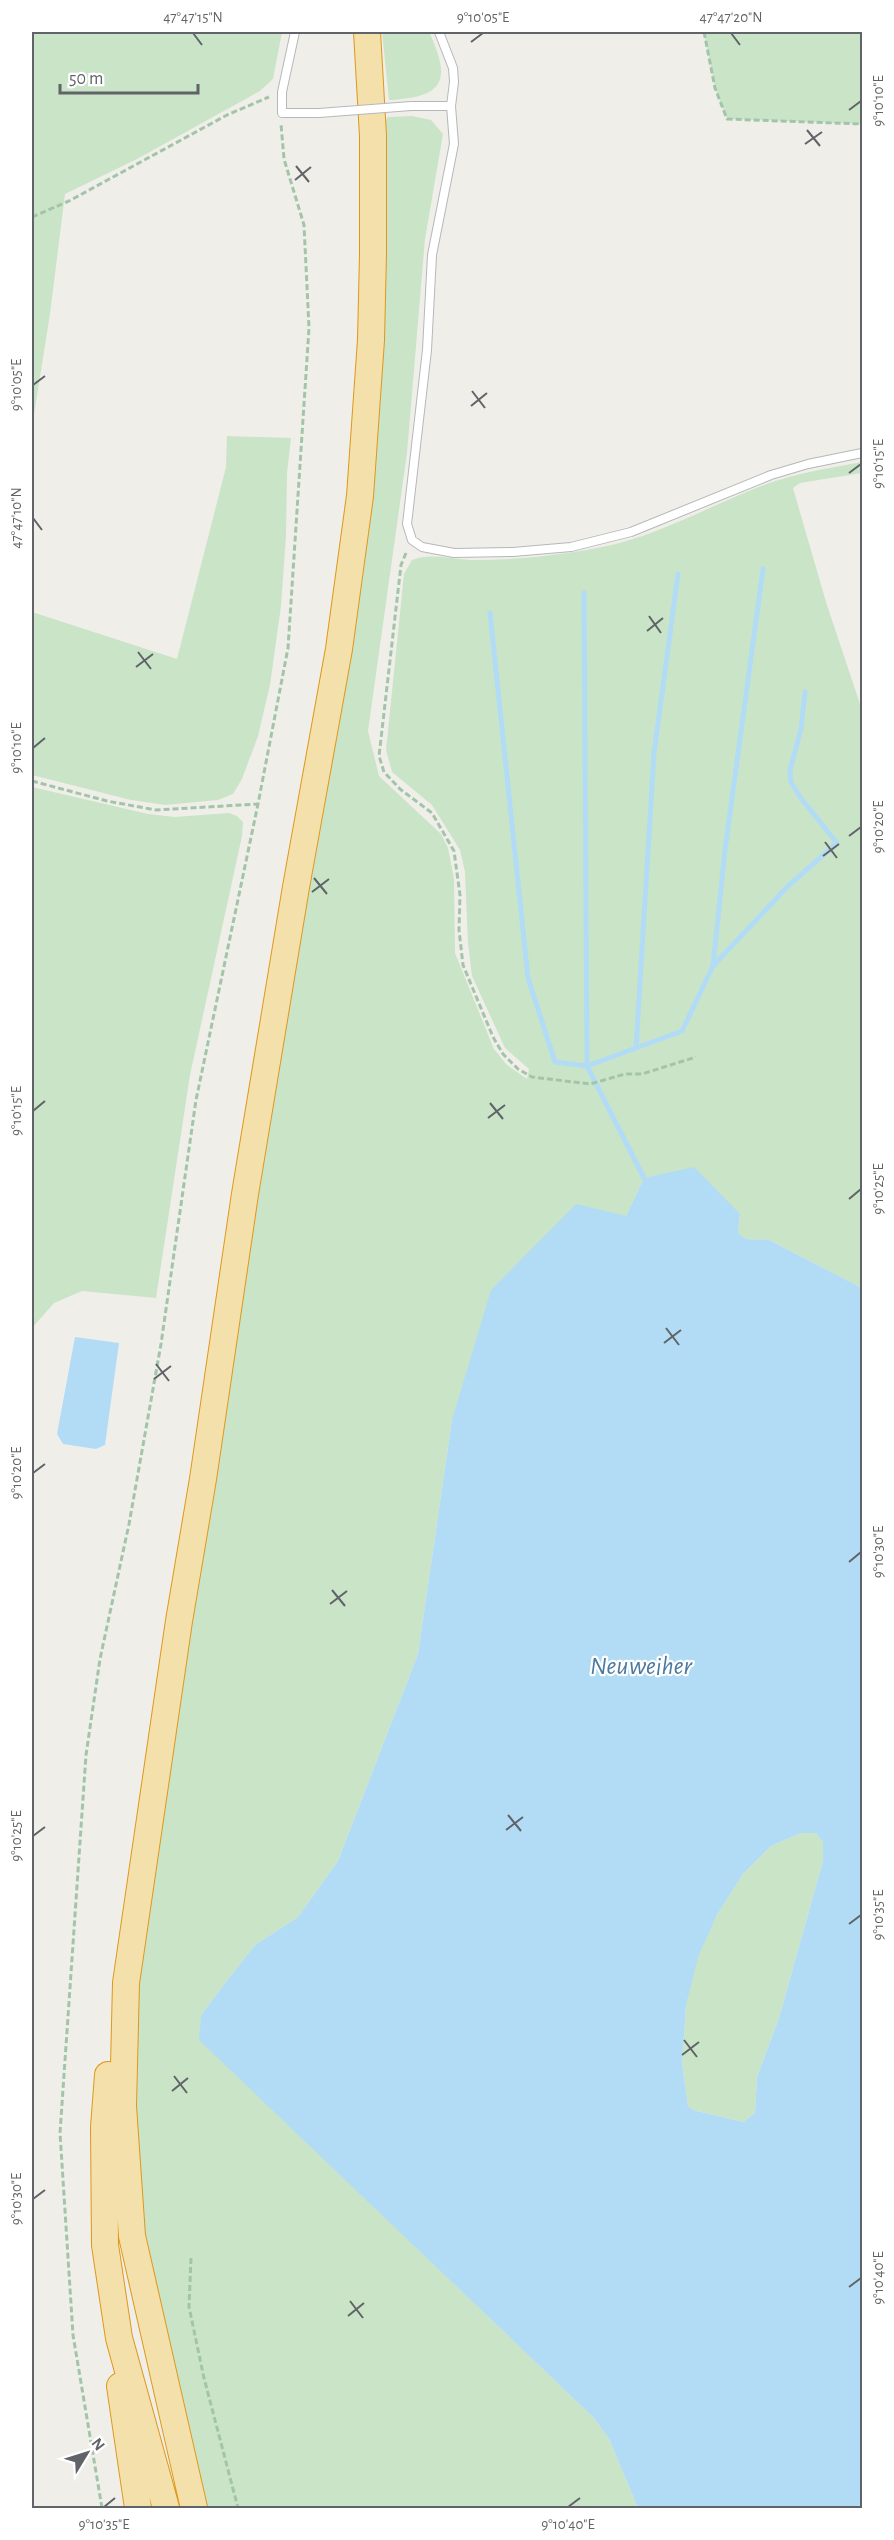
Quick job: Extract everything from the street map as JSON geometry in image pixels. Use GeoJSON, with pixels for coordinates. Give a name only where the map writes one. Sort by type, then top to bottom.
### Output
{"type":"FeatureCollection","features":[{"type":"Feature","properties":{"kind":"highway"},"geometry":{"type":"LineString","coordinates":[[166,2508],[119,2338],[105,2245],[104,2127],[112,2035],[126,1983],[245,1194],[296,886],[339,649],[360,496],[371,340],[373,254],[373,136],[368,32]]}},
{"type":"Feature","properties":{"kind":"highway"},"geometry":{"type":"LineString","coordinates":[[126,1983],[123,2106],[132,2236],[194,2508]]}},
{"type":"Feature","properties":{"kind":"highway"},"geometry":{"type":"LineString","coordinates":[[119,2338],[120,2400],[138,2508]]}},
{"type":"Feature","properties":{"kind":"lane"},"geometry":{"type":"LineString","coordinates":[[295,32],[282,92],[282,113],[451,106]]}},
{"type":"Feature","properties":{"kind":"lane"},"geometry":{"type":"LineString","coordinates":[[439,32],[453,68],[451,106],[454,144],[432,255],[427,351],[407,524],[412,540],[422,547],[454,553],[513,552],[571,547],[631,532],[771,475],[808,464],[862,453]]}},
{"type":"Feature","properties":{"kind":"path"},"geometry":{"type":"LineString","coordinates":[[704,32],[715,88],[727,119],[862,124]]}},
{"type":"Feature","properties":{"kind":"path"},"geometry":{"type":"LineString","coordinates":[[32,217],[69,201],[242,108],[282,92]]}},
{"type":"Feature","properties":{"kind":"path"},"geometry":{"type":"LineString","coordinates":[[102,2508],[73,2335],[60,2133],[86,1755],[100,1659],[129,1524],[161,1344],[196,1100],[288,648],[309,328],[304,225],[284,159],[280,136],[282,113]]}},
{"type":"Feature","properties":{"kind":"path"},"geometry":{"type":"LineString","coordinates":[[412,540],[401,565],[379,756],[384,772],[400,789],[432,813],[454,851],[460,894],[459,930],[463,965],[493,1038],[503,1054],[518,1069],[532,1077],[590,1084],[625,1074],[642,1074],[696,1058]]}},
{"type":"Feature","properties":{"kind":"path"},"geometry":{"type":"LineString","coordinates":[[32,781],[107,801],[156,810],[258,804]]}},
{"type":"Feature","properties":{"kind":"path"},"geometry":{"type":"LineString","coordinates":[[191,2258],[189,2307],[204,2378],[237,2508]]}},
{"type":"Feature","properties":{"kind":"green space"},"geometry":{"type":"Polygon","coordinates":[[[32,32],[282,32],[273,79],[260,91],[137,159],[65,194],[50,314],[32,427],[32,32]]]}},
{"type":"Feature","properties":{"kind":"green space"},"geometry":{"type":"Polygon","coordinates":[[[382,32],[429,32],[440,63],[441,74],[432,90],[422,95],[389,100],[382,32]]]}},
{"type":"Feature","properties":{"kind":"green space"},"geometry":{"type":"Polygon","coordinates":[[[704,32],[862,32],[862,124],[727,119],[715,88],[704,32]]]}},
{"type":"Feature","properties":{"kind":"green space"},"geometry":{"type":"Polygon","coordinates":[[[412,116],[431,120],[443,134],[425,239],[407,453],[368,731],[379,776],[441,834],[448,848],[454,879],[455,953],[494,1049],[507,1065],[527,1079],[529,1069],[505,1048],[472,976],[468,944],[465,872],[460,850],[432,805],[392,772],[386,750],[404,574],[412,560],[419,558],[435,556],[475,560],[523,558],[623,542],[664,528],[776,481],[862,462],[862,473],[800,483],[793,488],[826,602],[862,710],[862,1288],[769,1240],[746,1239],[738,1233],[740,1214],[644,1178],[626,1216],[452,1420],[418,1654],[338,1861],[298,1917],[255,1945],[201,2015],[200,2040],[594,2418],[609,2439],[638,2508],[194,2508],[132,2236],[126,1983],[339,649],[373,136],[388,117],[412,116]]]}},
{"type":"Feature","properties":{"kind":"green space"},"geometry":{"type":"Polygon","coordinates":[[[227,436],[291,438],[287,473],[281,606],[270,685],[258,736],[242,779],[233,794],[218,800],[165,805],[131,800],[32,775],[32,612],[177,659],[226,467],[227,436]]]}},
{"type":"Feature","properties":{"kind":"green space"},"geometry":{"type":"Polygon","coordinates":[[[32,787],[148,814],[175,817],[229,813],[237,816],[243,822],[242,836],[190,1075],[156,1298],[82,1291],[54,1303],[32,1328],[32,787]]]}},
{"type":"Feature","properties":{"kind":"green space"},"geometry":{"type":"Polygon","coordinates":[[[801,1833],[816,1833],[823,1842],[823,1861],[779,2018],[757,2077],[755,2113],[743,2122],[693,2110],[688,2106],[682,2064],[686,2006],[697,1957],[717,1915],[743,1874],[771,1846],[801,1833]]]}},
{"type":"Feature","properties":{"kind":"water","name":"Neuweiher"},"geometry":{"type":"Polygon","coordinates":[[[694,1167],[740,1214],[738,1233],[746,1239],[769,1240],[862,1288],[862,2508],[638,2508],[609,2439],[594,2418],[199,2040],[201,2015],[226,1982],[255,1945],[298,1917],[338,1861],[418,1654],[452,1420],[491,1290],[576,1204],[626,1216],[644,1178],[694,1167]],[[801,1833],[771,1846],[743,1874],[717,1915],[698,1957],[686,2006],[682,2064],[688,2106],[693,2110],[743,2122],[755,2113],[757,2077],[779,2018],[823,1861],[823,1842],[816,1833],[801,1833]]]}},
{"type":"Feature","properties":{"kind":"water"},"geometry":{"type":"Polygon","coordinates":[[[75,1337],[119,1343],[105,1445],[96,1449],[63,1444],[57,1434],[75,1337]]]}},
{"type":"Feature","properties":{"kind":"waterway"},"geometry":{"type":"LineString","coordinates":[[644,1178],[587,1066],[682,1031],[713,966],[725,850],[763,569]]}},
{"type":"Feature","properties":{"kind":"waterway"},"geometry":{"type":"LineString","coordinates":[[636,1048],[654,753],[678,574]]}},
{"type":"Feature","properties":{"kind":"waterway"},"geometry":{"type":"LineString","coordinates":[[490,613],[528,978],[555,1062],[587,1066],[584,593]]}},
{"type":"Feature","properties":{"kind":"waterway"},"geometry":{"type":"LineString","coordinates":[[713,966],[788,886],[837,843],[800,797],[791,782],[790,770],[801,729],[805,692]]}}]}
